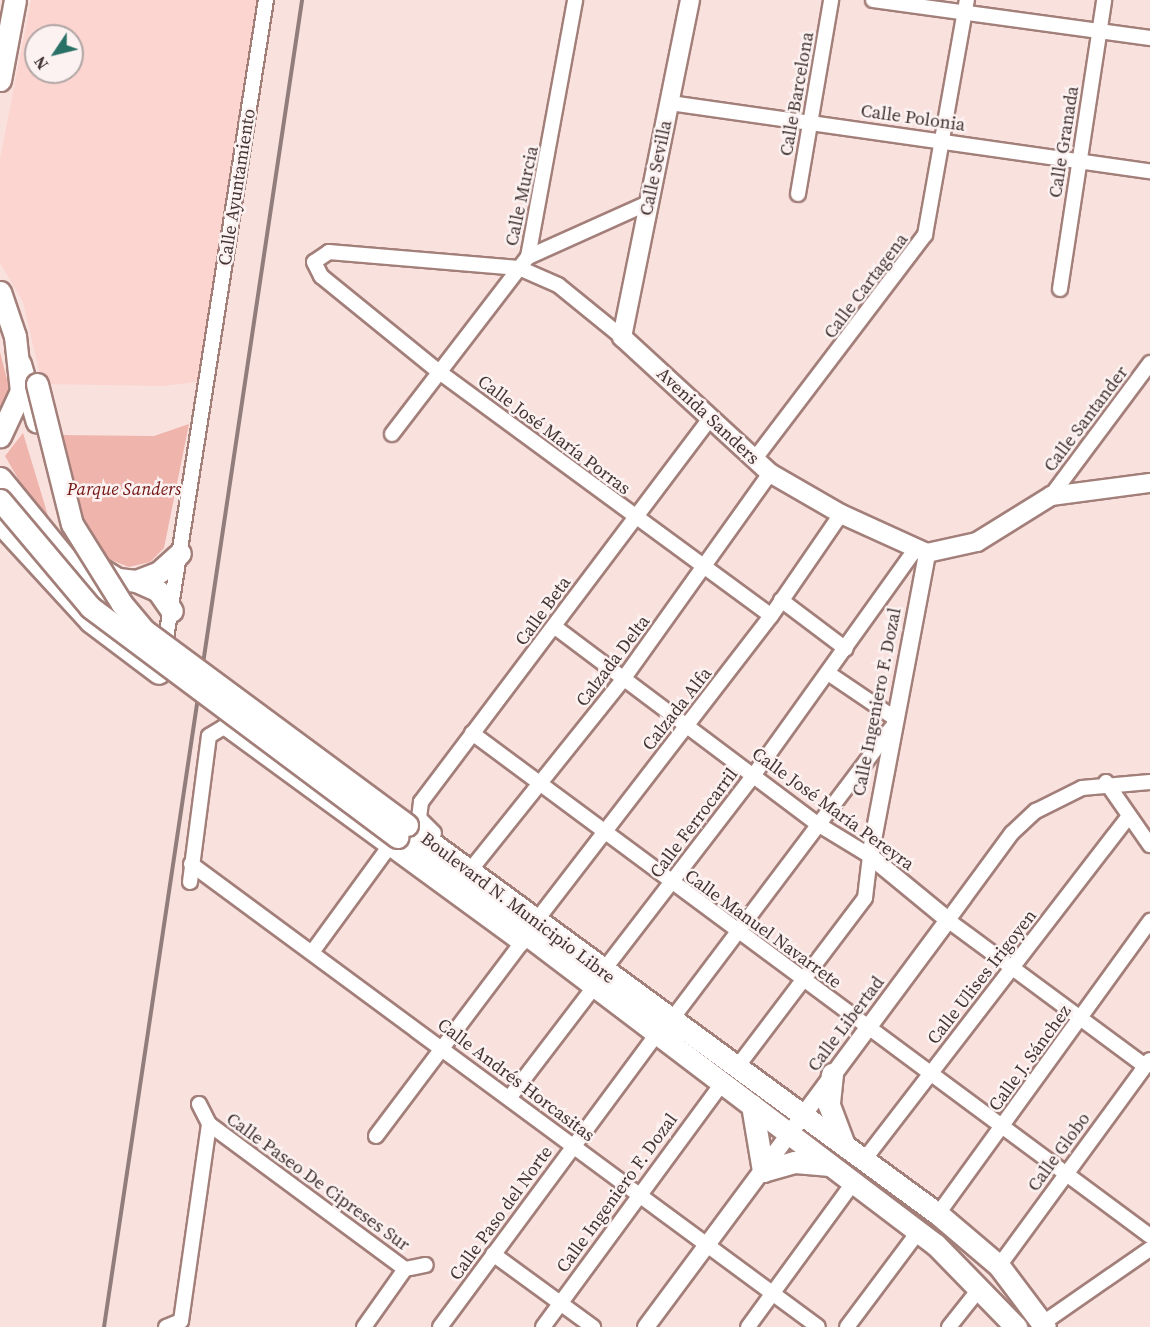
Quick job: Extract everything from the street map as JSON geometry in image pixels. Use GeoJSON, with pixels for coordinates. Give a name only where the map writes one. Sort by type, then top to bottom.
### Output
{"type":"FeatureCollection","features":[{"type":"Feature","properties":{"kind":"main road"},"geometry":{"type":"LineString","coordinates":[[0,80],[15,0]]}},
{"type":"Feature","properties":{"kind":"main road","name":"Calle Sevilla"},"geometry":{"type":"LineString","coordinates":[[622,337],[690,0]]}},
{"type":"Feature","properties":{"kind":"main road"},"geometry":{"type":"LineString","coordinates":[[0,286],[37,384],[72,524],[100,575],[145,631]]}},
{"type":"Feature","properties":{"kind":"main road"},"geometry":{"type":"LineString","coordinates":[[0,292],[74,538],[103,573],[136,581],[158,591],[172,611]]}},
{"type":"Feature","properties":{"kind":"main road","name":"Avenida Sanders"},"geometry":{"type":"LineString","coordinates":[[622,337],[709,420],[770,473],[841,514],[921,550]]}},
{"type":"Feature","properties":{"kind":"main road"},"geometry":{"type":"LineString","coordinates":[[0,436],[18,405],[20,364]]}},
{"type":"Feature","properties":{"kind":"main road","name":"Boulevard N. Municipio Libre"},"geometry":{"type":"LineString","coordinates":[[0,478],[85,582],[404,834]]}},
{"type":"Feature","properties":{"kind":"main road"},"geometry":{"type":"LineString","coordinates":[[921,550],[977,542],[1051,496],[1150,483]]}},
{"type":"Feature","properties":{"kind":"main road","name":"Boulevard N. Municipio Libre"},"geometry":{"type":"LineString","coordinates":[[0,500],[90,607],[404,834],[664,1027],[737,1068],[938,1214],[999,1266],[1044,1325]]}},
{"type":"Feature","properties":{"kind":"main road"},"geometry":{"type":"LineString","coordinates":[[0,523],[90,607]]}},
{"type":"Feature","properties":{"kind":"main road"},"geometry":{"type":"LineString","coordinates":[[0,523],[90,621],[159,673]]}},
{"type":"Feature","properties":{"kind":"main road"},"geometry":{"type":"LineString","coordinates":[[136,581],[159,572],[180,553]]}},
{"type":"Feature","properties":{"kind":"main road","name":"Boulevard N. Municipio Libre"},"geometry":{"type":"LineString","coordinates":[[664,1027],[722,1083],[918,1232],[980,1288],[1016,1327]]}},
{"type":"Feature","properties":{"kind":"main road"},"geometry":{"type":"LineString","coordinates":[[832,1074],[829,1105],[844,1145]]}},
{"type":"Feature","properties":{"kind":"main road"},"geometry":{"type":"LineString","coordinates":[[752,1106],[763,1171],[795,1162],[830,1165]]}},
{"type":"Feature","properties":{"kind":"street","name":"Calle Ayuntamiento"},"geometry":{"type":"LineString","coordinates":[[180,553],[266,0]]}},
{"type":"Feature","properties":{"kind":"street","name":"Calle Murcia"},"geometry":{"type":"LineString","coordinates":[[392,434],[438,371],[524,263],[575,0]]}},
{"type":"Feature","properties":{"kind":"street","name":"Calle Barcelona"},"geometry":{"type":"LineString","coordinates":[[798,194],[831,0]]}},
{"type":"Feature","properties":{"kind":"street"},"geometry":{"type":"LineString","coordinates":[[873,0],[966,6],[1150,38]]}},
{"type":"Feature","properties":{"kind":"street","name":"Calle Granada"},"geometry":{"type":"LineString","coordinates":[[1060,289],[1104,0]]}},
{"type":"Feature","properties":{"kind":"street","name":"Calle Cartagena"},"geometry":{"type":"LineString","coordinates":[[754,460],[915,255],[929,225],[946,141],[966,6]]}},
{"type":"Feature","properties":{"kind":"street","name":"Calle Polonia"},"geometry":{"type":"LineString","coordinates":[[670,103],[1150,171]]}},
{"type":"Feature","properties":{"kind":"street"},"geometry":{"type":"LineString","coordinates":[[524,263],[648,203]]}},
{"type":"Feature","properties":{"kind":"street","name":"Calle José María Porras"},"geometry":{"type":"LineString","coordinates":[[524,263],[329,252],[314,262],[321,276],[438,371],[703,569],[771,616]]}},
{"type":"Feature","properties":{"kind":"street"},"geometry":{"type":"LineString","coordinates":[[524,263],[558,285],[622,337]]}},
{"type":"Feature","properties":{"kind":"street","name":"Calle Santander"},"geometry":{"type":"LineString","coordinates":[[1051,496],[1150,363]]}},
{"type":"Feature","properties":{"kind":"street","name":"Calle Beta"},"geometry":{"type":"LineString","coordinates":[[404,834],[417,809],[472,733],[555,627],[633,517],[709,420]]}},
{"type":"Feature","properties":{"kind":"street","name":"Calzada Delta"},"geometry":{"type":"LineString","coordinates":[[476,863],[541,785],[624,678],[770,473]]}},
{"type":"Feature","properties":{"kind":"street","name":"Calzada Alfa"},"geometry":{"type":"LineString","coordinates":[[376,1136],[603,834],[771,616],[841,514]]}},
{"type":"Feature","properties":{"kind":"street","name":"Calle Ferrocarril"},"geometry":{"type":"LineString","coordinates":[[510,1097],[921,550]]}},
{"type":"Feature","properties":{"kind":"street","name":"Calle Ingeniero F. Dozal"},"geometry":{"type":"LineString","coordinates":[[737,1068],[865,898],[870,855],[921,550]]}},
{"type":"Feature","properties":{"kind":"street"},"geometry":{"type":"LineString","coordinates":[[159,673],[172,611],[180,553]]}},
{"type":"Feature","properties":{"kind":"street"},"geometry":{"type":"LineString","coordinates":[[781,600],[846,649]]}},
{"type":"Feature","properties":{"kind":"street","name":"Calle José María Pereyra"},"geometry":{"type":"LineString","coordinates":[[555,627],[816,823],[870,855],[948,920],[1080,1018],[1148,1063]]}},
{"type":"Feature","properties":{"kind":"street"},"geometry":{"type":"LineString","coordinates":[[664,1027],[892,722],[828,673]]}},
{"type":"Feature","properties":{"kind":"street"},"geometry":{"type":"LineString","coordinates":[[190,882],[209,736],[217,727],[231,730],[404,834],[476,863],[531,929]]}},
{"type":"Feature","properties":{"kind":"street","name":"Calle Manuel Navarrete"},"geometry":{"type":"LineString","coordinates":[[472,733],[670,884],[1150,1236]]}},
{"type":"Feature","properties":{"kind":"street"},"geometry":{"type":"LineString","coordinates":[[1106,782],[1150,845]]}},
{"type":"Feature","properties":{"kind":"street","name":"Calle Libertad"},"geometry":{"type":"LineString","coordinates":[[646,1327],[763,1171],[832,1074],[1022,822],[1066,793],[1106,782],[1150,782]]}},
{"type":"Feature","properties":{"kind":"street","name":"Calle Ulises Irigoyen"},"geometry":{"type":"LineString","coordinates":[[864,1160],[1129,816]]}},
{"type":"Feature","properties":{"kind":"street"},"geometry":{"type":"LineString","coordinates":[[313,951],[404,834]]}},
{"type":"Feature","properties":{"kind":"street","name":"Calle Andrés Horcasitas"},"geometry":{"type":"LineString","coordinates":[[191,864],[313,951],[818,1327]]}},
{"type":"Feature","properties":{"kind":"street","name":"Calle J. Sánchez"},"geometry":{"type":"LineString","coordinates":[[938,1214],[1150,921]]}},
{"type":"Feature","properties":{"kind":"street","name":"Calle Paso del Norte"},"geometry":{"type":"LineString","coordinates":[[440,1327],[573,1145],[664,1027]]}},
{"type":"Feature","properties":{"kind":"street","name":"Calle Globo"},"geometry":{"type":"LineString","coordinates":[[999,1266],[1148,1063]]}},
{"type":"Feature","properties":{"kind":"street","name":"Calle Ingeniero F. Dozal"},"geometry":{"type":"LineString","coordinates":[[543,1327],[722,1083]]}},
{"type":"Feature","properties":{"kind":"street"},"geometry":{"type":"LineString","coordinates":[[166,1327],[185,1324],[209,1124],[199,1104]]}},
{"type":"Feature","properties":{"kind":"street","name":"Calle Paseo De Cipreses Sur"},"geometry":{"type":"LineString","coordinates":[[209,1124],[405,1269]]}},
{"type":"Feature","properties":{"kind":"street"},"geometry":{"type":"LineString","coordinates":[[748,1327],[853,1183]]}},
{"type":"Feature","properties":{"kind":"street"},"geometry":{"type":"LineString","coordinates":[[847,1327],[918,1232]]}},
{"type":"Feature","properties":{"kind":"street"},"geometry":{"type":"LineString","coordinates":[[1044,1325],[1150,1249]]}},
{"type":"Feature","properties":{"kind":"street"},"geometry":{"type":"LineString","coordinates":[[493,1254],[593,1327]]}},
{"type":"Feature","properties":{"kind":"street"},"geometry":{"type":"LineString","coordinates":[[369,1325],[405,1269],[426,1265]]}},
{"type":"Feature","properties":{"kind":"street"},"geometry":{"type":"LineString","coordinates":[[949,1327],[980,1288]]}},
{"type":"Feature","properties":{"kind":"shaded area"},"geometry":{"type":"Polygon","coordinates":[[[31,0],[273,0],[215,380],[162,386],[42,384],[23,302],[0,263],[0,159],[24,36],[24,84],[84,84],[84,24],[26,24],[31,0]]]}},
{"type":"Feature","properties":{"kind":"green space"},"geometry":{"type":"Polygon","coordinates":[[[0,352],[10,391],[0,417],[0,352]]]}},
{"type":"Feature","properties":{"kind":"green space","name":"Parque Sanders"},"geometry":{"type":"Polygon","coordinates":[[[189,424],[164,548],[150,562],[129,567],[98,555],[87,545],[57,435],[154,436],[189,424]]]}},
{"type":"Feature","properties":{"kind":"green space"},"geometry":{"type":"Polygon","coordinates":[[[23,433],[52,529],[48,531],[5,456],[23,433]]]}},
{"type":"Feature","properties":{"kind":"railway"},"geometry":{"type":"LineString","coordinates":[[104,1327],[302,0]]}}]}
